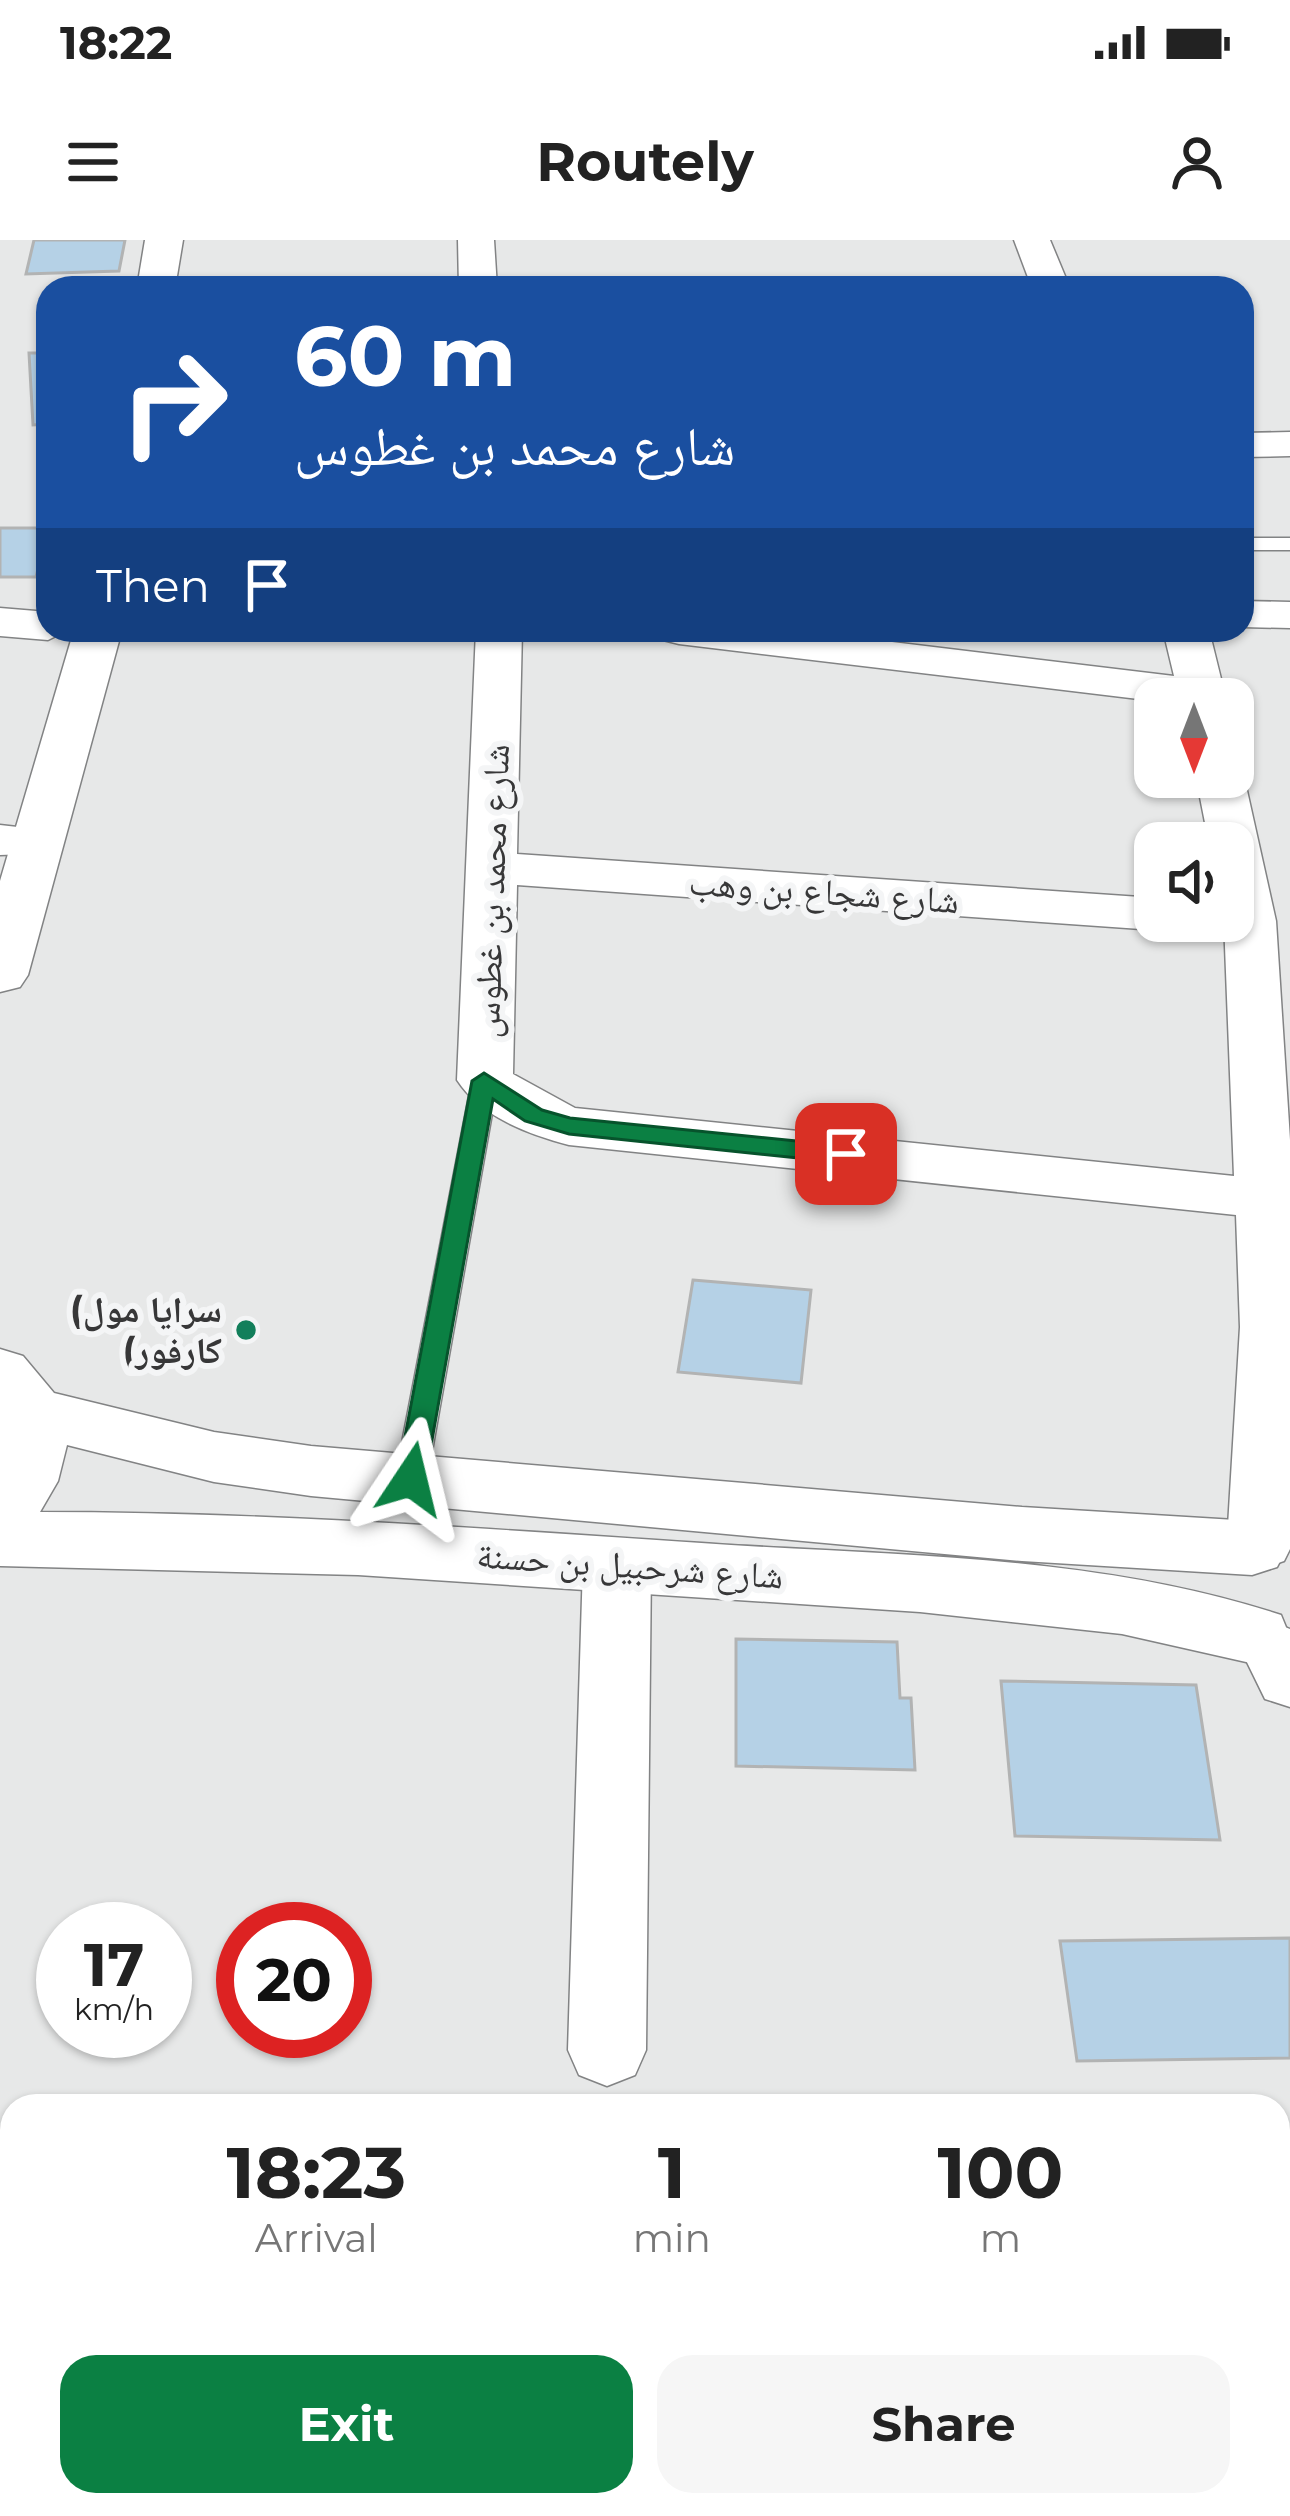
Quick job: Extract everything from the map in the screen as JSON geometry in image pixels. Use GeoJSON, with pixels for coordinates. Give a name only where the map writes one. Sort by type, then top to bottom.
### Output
{"type":"FeatureCollection","features":[{"type":"Feature","properties":{"kind":"street"},"geometry":{"type":"LineString","coordinates":[[158,276],[164,240]]}},
{"type":"Feature","properties":{"kind":"street"},"geometry":{"type":"LineString","coordinates":[[476,240],[478,276]]}},
{"type":"Feature","properties":{"kind":"street"},"geometry":{"type":"LineString","coordinates":[[1032,240],[1046,276]]}},
{"type":"Feature","properties":{"kind":"street"},"geometry":{"type":"LineString","coordinates":[[1254,445],[1290,444]]}},
{"type":"Feature","properties":{"kind":"street"},"geometry":{"type":"LineString","coordinates":[[1254,614],[1290,615]]}},
{"type":"Feature","properties":{"kind":"street"},"geometry":{"type":"LineString","coordinates":[[0,622],[36,625]]}},
{"type":"Feature","properties":{"kind":"street"},"geometry":{"type":"LineString","coordinates":[[0,975],[17,842],[93,642]]}},
{"type":"Feature","properties":{"kind":"street","name":"شارع محمد بن غطوس"},"geometry":{"type":"LineString","coordinates":[[499,642],[484,1081],[534,1115],[569,1126],[1261,1198]]}},
{"type":"Feature","properties":{"kind":"street"},"geometry":{"type":"LineString","coordinates":[[775,642],[1134,687]]}},
{"type":"Feature","properties":{"kind":"street"},"geometry":{"type":"LineString","coordinates":[[1189,642],[1198,678]]}},
{"type":"Feature","properties":{"kind":"street"},"geometry":{"type":"LineString","coordinates":[[1226,798],[1258,922],[1261,1198],[1280,1351],[1267,1540],[1238,1566],[1234,1589],[1240,1613],[1278,1656]]}},
{"type":"Feature","properties":{"kind":"street","name":"شارع شجاع بن وهب"},"geometry":{"type":"LineString","coordinates":[[494,868],[1134,913]]}},
{"type":"Feature","properties":{"kind":"street"},"geometry":{"type":"LineString","coordinates":[[0,1515],[27,1477],[35,1444],[11,1372]]}},
{"type":"Feature","properties":{"kind":"street","name":"شارع شرحبيل بن حسنة"},"geometry":{"type":"LineString","coordinates":[[11,1372],[214,1456],[411,1479],[1022,1534],[1267,1540]]}},
{"type":"Feature","properties":{"kind":"street","name":"شارع شرحبيل بن حسنة"},"geometry":{"type":"LineString","coordinates":[[0,1539],[273,1542],[1103,1601],[1278,1656]]}},
{"type":"Feature","properties":{"kind":"street"},"geometry":{"type":"LineString","coordinates":[[607,2050],[617,1564]]}},
{"type":"Feature","properties":{"kind":"lane"},"geometry":{"type":"LineString","coordinates":[[1254,544],[1290,544]]}},
{"type":"Feature","properties":{"kind":"lane"},"geometry":{"type":"LineString","coordinates":[[411,1479],[484,1081]]}},
{"type":"Feature","properties":{"kind":"building"},"geometry":{"type":"Polygon","coordinates":[[[34,240],[125,240],[119,271],[26,274],[34,240]]]}},
{"type":"Feature","properties":{"kind":"building"},"geometry":{"type":"Polygon","coordinates":[[[29,353],[36,353],[33,425],[29,353]]]}},
{"type":"Feature","properties":{"kind":"building"},"geometry":{"type":"Polygon","coordinates":[[[0,528],[36,528],[36,577],[0,577],[0,528]]]}},
{"type":"Feature","properties":{"kind":"building"},"geometry":{"type":"Polygon","coordinates":[[[693,1280],[811,1290],[801,1383],[678,1372],[693,1280]]]}},
{"type":"Feature","properties":{"kind":"building"},"geometry":{"type":"Polygon","coordinates":[[[736,1639],[897,1642],[900,1698],[911,1698],[915,1770],[736,1766],[736,1639]]]}},
{"type":"Feature","properties":{"kind":"building"},"geometry":{"type":"Polygon","coordinates":[[[1001,1681],[1196,1685],[1220,1840],[1015,1836],[1001,1681]]]}},
{"type":"Feature","properties":{"kind":"building"},"geometry":{"type":"Polygon","coordinates":[[[1290,1938],[1290,2058],[1077,2061],[1060,1941],[1290,1938]]]}},
{"type":"Feature","properties":{"kind":"place","name":"(سرايا مول (كارفور"},"geometry":{"type":"Point","coordinates":[246,1330]}},
{"type":"Feature","properties":{"kind":"route"},"geometry":{"type":"LineString","coordinates":[[411,1479],[484,1081],[534,1115],[569,1126],[846,1154]]}}]}
